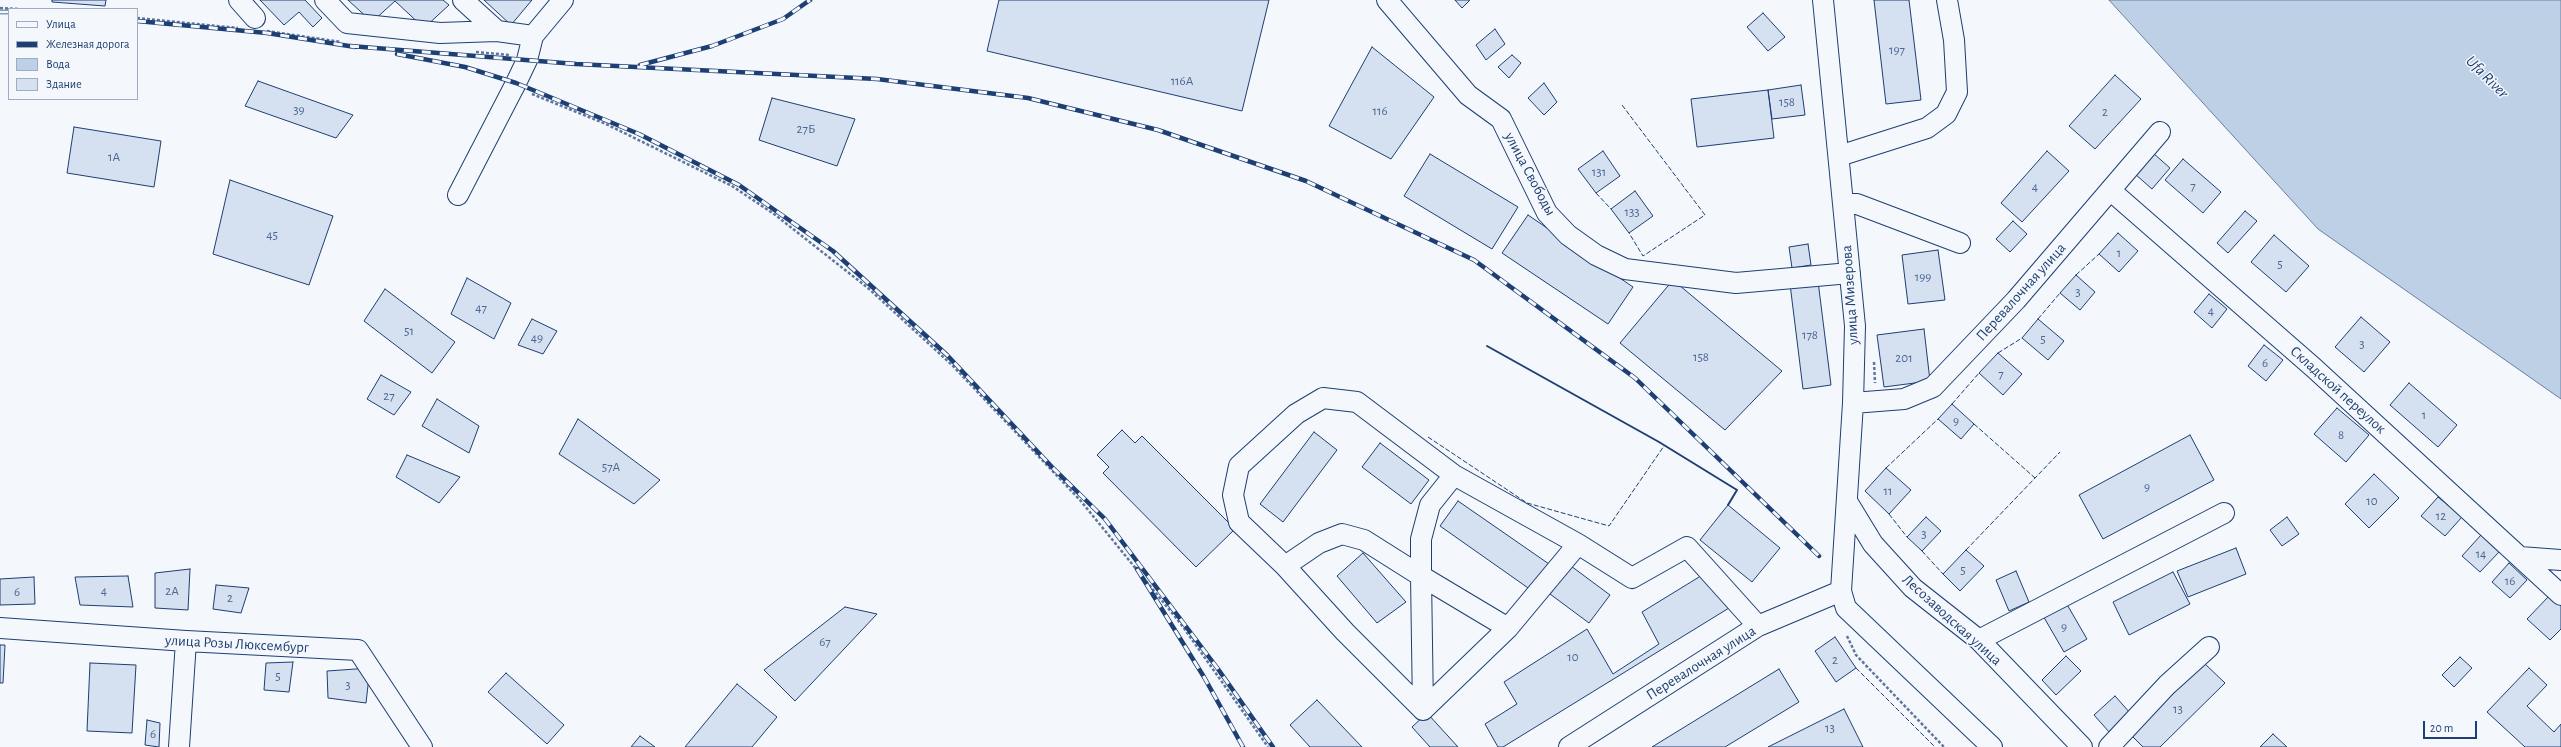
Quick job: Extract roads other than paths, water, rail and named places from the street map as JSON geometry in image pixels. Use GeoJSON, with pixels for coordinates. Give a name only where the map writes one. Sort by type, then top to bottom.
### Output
{"type":"FeatureCollection","features":[{"type":"Feature","properties":{"kind":"street"},"geometry":{"type":"LineString","coordinates":[[239,0],[252,26]]}},
{"type":"Feature","properties":{"kind":"street"},"geometry":{"type":"LineString","coordinates":[[325,0],[347,23],[440,33],[497,31],[533,36]]}},
{"type":"Feature","properties":{"kind":"street"},"geometry":{"type":"LineString","coordinates":[[464,0],[497,31]]}},
{"type":"Feature","properties":{"kind":"street"},"geometry":{"type":"LineString","coordinates":[[458,195],[514,87],[527,57],[533,36],[563,0]]}},
{"type":"Feature","properties":{"kind":"street","name":"улица Свободы"},"geometry":{"type":"LineString","coordinates":[[1387,0],[1468,95],[1501,120],[1547,213],[1568,235],[1596,255],[1625,269],[1736,283],[1850,273]]}},
{"type":"Feature","properties":{"kind":"street"},"geometry":{"type":"LineString","coordinates":[[1839,156],[1927,128],[1946,114],[1957,92],[1954,40],[1947,0]]}},
{"type":"Feature","properties":{"kind":"street","name":"улица Мизерова"},"geometry":{"type":"LineString","coordinates":[[1822,2],[1844,204],[1854,326],[1853,402],[1848,503],[1841,591]]}},
{"type":"Feature","properties":{"kind":"street","name":"Перевалочная улица"},"geometry":{"type":"LineString","coordinates":[[1853,402],[1904,399],[1933,387],[2016,300],[2160,132]]}},
{"type":"Feature","properties":{"kind":"street","name":"Складской переулок"},"geometry":{"type":"LineString","coordinates":[[2110,190],[2314,368],[2561,595]]}},
{"type":"Feature","properties":{"kind":"street"},"geometry":{"type":"LineString","coordinates":[[1844,204],[1857,204],[1960,243]]}},
{"type":"Feature","properties":{"kind":"street"},"geometry":{"type":"LineString","coordinates":[[1423,710],[1345,632],[1285,566],[1239,522],[1233,495],[1239,466],[1296,414],[1323,398],[1357,402],[1454,475],[1578,544],[1632,578],[1687,547],[1758,626]]}},
{"type":"Feature","properties":{"kind":"street"},"geometry":{"type":"LineString","coordinates":[[1423,710],[1421,539],[1430,505],[1454,475]]}},
{"type":"Feature","properties":{"kind":"street","name":"Лесозаводская улица"},"geometry":{"type":"LineString","coordinates":[[1848,503],[1873,544],[1913,588],[1979,640],[2082,747]]}},
{"type":"Feature","properties":{"kind":"street"},"geometry":{"type":"LineString","coordinates":[[1979,640],[2224,513]]}},
{"type":"Feature","properties":{"kind":"street"},"geometry":{"type":"LineString","coordinates":[[1285,566],[1319,543],[1342,534],[1364,540],[1508,628]]}},
{"type":"Feature","properties":{"kind":"street"},"geometry":{"type":"LineString","coordinates":[[1423,710],[1508,628],[1578,544]]}},
{"type":"Feature","properties":{"kind":"street"},"geometry":{"type":"LineString","coordinates":[[2520,557],[2561,560]]}},
{"type":"Feature","properties":{"kind":"street"},"geometry":{"type":"LineString","coordinates":[[1841,591],[1846,608],[1992,747]]}},
{"type":"Feature","properties":{"kind":"street","name":"Перевалочная улица"},"geometry":{"type":"LineString","coordinates":[[1569,747],[1758,626],[1841,591]]}},
{"type":"Feature","properties":{"kind":"street","name":"улица Розы Люксембург"},"geometry":{"type":"LineString","coordinates":[[0,628],[186,641],[358,650],[422,747]]}},
{"type":"Feature","properties":{"kind":"street"},"geometry":{"type":"LineString","coordinates":[[179,747],[186,641]]}},
{"type":"Feature","properties":{"kind":"street"},"geometry":{"type":"LineString","coordinates":[[2109,747],[2167,685],[2209,647]]}},
{"type":"Feature","properties":{"kind":"water","name":"Ufa River"},"geometry":{"type":"Polygon","coordinates":[[[2109,0],[2561,0],[2561,399],[2318,229],[2109,0]]]}},
{"type":"Feature","properties":{"kind":"railway"},"geometry":{"type":"LineString","coordinates":[[640,65],[712,46],[783,19],[810,0]]}},
{"type":"Feature","properties":{"kind":"railway"},"geometry":{"type":"LineString","coordinates":[[0,12],[8,12]]}},
{"type":"Feature","properties":{"kind":"railway"},"geometry":{"type":"LineString","coordinates":[[138,21],[267,33],[355,47]]}},
{"type":"Feature","properties":{"kind":"railway"},"geometry":{"type":"LineString","coordinates":[[350,46],[576,64],[877,79],[1028,98],[1158,130],[1306,181],[1474,260],[1635,378],[1819,556]]}},
{"type":"Feature","properties":{"kind":"railway"},"geometry":{"type":"LineString","coordinates":[[397,54],[465,67],[516,83],[639,134],[739,185],[833,251],[947,355],[1052,467],[1105,519],[1218,669],[1273,747]]}},
{"type":"Feature","properties":{"kind":"railway"},"geometry":{"type":"LineString","coordinates":[[1137,569],[1204,677],[1243,747]]}}]}
